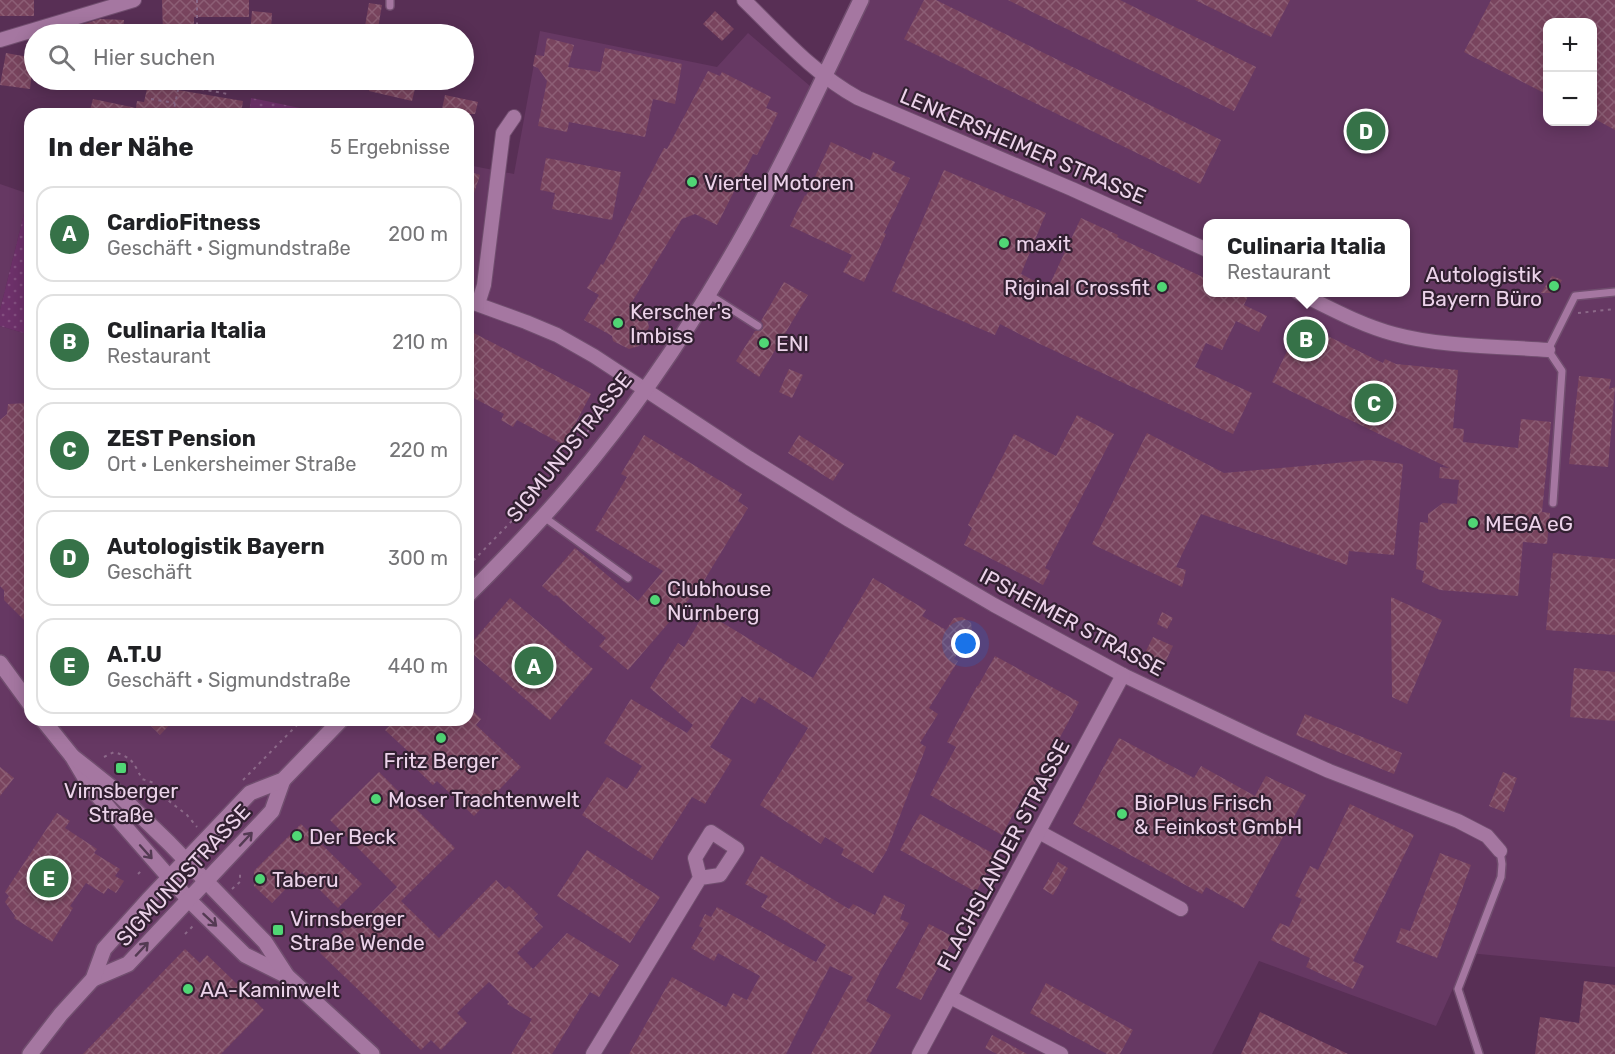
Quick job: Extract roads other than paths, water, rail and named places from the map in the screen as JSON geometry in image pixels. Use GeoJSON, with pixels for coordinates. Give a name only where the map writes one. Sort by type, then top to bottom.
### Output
{"type":"FeatureCollection","features":[{"type":"Feature","properties":{"kind":"main road","name":"SIGMUNDSTRASSE"},"geometry":{"type":"LineString","coordinates":[[474,589],[543,517],[587,466],[645,389],[708,294],[765,195],[861,0]]}},
{"type":"Feature","properties":{"kind":"main road"},"geometry":{"type":"LineString","coordinates":[[2,671],[24,697]]}},
{"type":"Feature","properties":{"kind":"main road"},"geometry":{"type":"LineString","coordinates":[[48,726],[72,756],[91,789],[189,900],[245,955],[287,976]]}},
{"type":"Feature","properties":{"kind":"main road","name":"SIGMUNDSTRASSE"},"geometry":{"type":"LineString","coordinates":[[30,1054],[93,979],[104,949],[169,878],[250,793],[283,780],[335,726]]}},
{"type":"Feature","properties":{"kind":"main road"},"geometry":{"type":"LineString","coordinates":[[72,756],[111,787],[186,860],[265,942],[287,976],[372,1054]]}},
{"type":"Feature","properties":{"kind":"main road","name":"SIGMUNDSTRASSE"},"geometry":{"type":"LineString","coordinates":[[93,979],[128,964],[272,811],[283,780]]}},
{"type":"Feature","properties":{"kind":"street"},"geometry":{"type":"LineString","coordinates":[[54,24],[134,0]]}},
{"type":"Feature","properties":{"kind":"street","name":"LENKERSHEIMER STRASSE"},"geometry":{"type":"LineString","coordinates":[[744,0],[797,52],[824,75],[858,98],[1062,184],[1203,248]]}},
{"type":"Feature","properties":{"kind":"street"},"geometry":{"type":"LineString","coordinates":[[0,40],[24,33]]}},
{"type":"Feature","properties":{"kind":"street"},"geometry":{"type":"LineString","coordinates":[[474,301],[484,285],[503,133],[514,117]]}},
{"type":"Feature","properties":{"kind":"street"},"geometry":{"type":"LineString","coordinates":[[1308,297],[1358,321],[1425,341],[1548,350]]}},
{"type":"Feature","properties":{"kind":"street","name":"IPSHEIMER STRASSE"},"geometry":{"type":"LineString","coordinates":[[474,303],[557,335],[594,356],[749,458],[849,520],[994,605],[1123,675],[1335,773],[1458,821],[1487,836],[1500,851]]}},
{"type":"Feature","properties":{"kind":"street","name":"FLACHSLANDER STRASSE"},"geometry":{"type":"LineString","coordinates":[[919,1054],[1123,675]]}},
{"type":"Feature","properties":{"kind":"street"},"geometry":{"type":"LineString","coordinates":[[1040,832],[1181,909]]}},
{"type":"Feature","properties":{"kind":"street"},"geometry":{"type":"LineString","coordinates":[[593,1054],[700,878]]}},
{"type":"Feature","properties":{"kind":"street"},"geometry":{"type":"LineString","coordinates":[[950,997],[1061,1054]]}},
{"type":"Feature","properties":{"kind":"lane"},"geometry":{"type":"LineString","coordinates":[[1553,503],[1562,370],[1548,350],[1575,296],[1615,292]]}},
{"type":"Feature","properties":{"kind":"lane"},"geometry":{"type":"LineString","coordinates":[[708,294],[758,326]]}},
{"type":"Feature","properties":{"kind":"lane"},"geometry":{"type":"LineString","coordinates":[[543,517],[628,578]]}},
{"type":"Feature","properties":{"kind":"lane"},"geometry":{"type":"LineString","coordinates":[[1479,1054],[1458,989],[1501,877],[1500,851]]}},
{"type":"Feature","properties":{"kind":"place","name":"Autologistik Bayern"},"geometry":{"type":"Point","coordinates":[1366,131]}},
{"type":"Feature","properties":{"kind":"place","name":"Viertel Motoren"},"geometry":{"type":"Point","coordinates":[692,182]}},
{"type":"Feature","properties":{"kind":"place","name":"maxit"},"geometry":{"type":"Point","coordinates":[1004,243]}},
{"type":"Feature","properties":{"kind":"place","name":"Autologistik Bayern Büro"},"geometry":{"type":"Point","coordinates":[1554,286]}},
{"type":"Feature","properties":{"kind":"place","name":"Riginal Crossfit"},"geometry":{"type":"Point","coordinates":[1162,287]}},
{"type":"Feature","properties":{"kind":"place","name":"Kerscher's Imbiss"},"geometry":{"type":"Point","coordinates":[618,323]}},
{"type":"Feature","properties":{"kind":"place","name":"Culinaria Italia"},"geometry":{"type":"Point","coordinates":[1306,339]}},
{"type":"Feature","properties":{"kind":"place","name":"ENI"},"geometry":{"type":"Point","coordinates":[764,343]}},
{"type":"Feature","properties":{"kind":"place","name":"ZEST Pension"},"geometry":{"type":"Point","coordinates":[1374,403]}},
{"type":"Feature","properties":{"kind":"place","name":"MEGA eG"},"geometry":{"type":"Point","coordinates":[1473,523]}},
{"type":"Feature","properties":{"kind":"place","name":"Clubhouse Nürnberg"},"geometry":{"type":"Point","coordinates":[655,600]}},
{"type":"Feature","properties":{"kind":"place","name":"CardioFitness"},"geometry":{"type":"Point","coordinates":[534,666]}},
{"type":"Feature","properties":{"kind":"place","name":"Fritz Berger"},"geometry":{"type":"Point","coordinates":[441,738]}},
{"type":"Feature","properties":{"kind":"place","name":"Virnsberger Straße"},"geometry":{"type":"Point","coordinates":[121,768]}},
{"type":"Feature","properties":{"kind":"place","name":"Moser Trachtenwelt"},"geometry":{"type":"Point","coordinates":[376,799]}},
{"type":"Feature","properties":{"kind":"place","name":"BioPlus Frisch & Feinkost GmbH"},"geometry":{"type":"Point","coordinates":[1122,814]}},
{"type":"Feature","properties":{"kind":"place","name":"Der Beck"},"geometry":{"type":"Point","coordinates":[297,836]}},
{"type":"Feature","properties":{"kind":"place","name":"A.T.U"},"geometry":{"type":"Point","coordinates":[49,878]}},
{"type":"Feature","properties":{"kind":"place","name":"Taberu"},"geometry":{"type":"Point","coordinates":[260,879]}},
{"type":"Feature","properties":{"kind":"place","name":"Virnsberger Straße Wende"},"geometry":{"type":"Point","coordinates":[278,930]}},
{"type":"Feature","properties":{"kind":"place","name":"AA-Kaminwelt"},"geometry":{"type":"Point","coordinates":[188,989]}}]}
